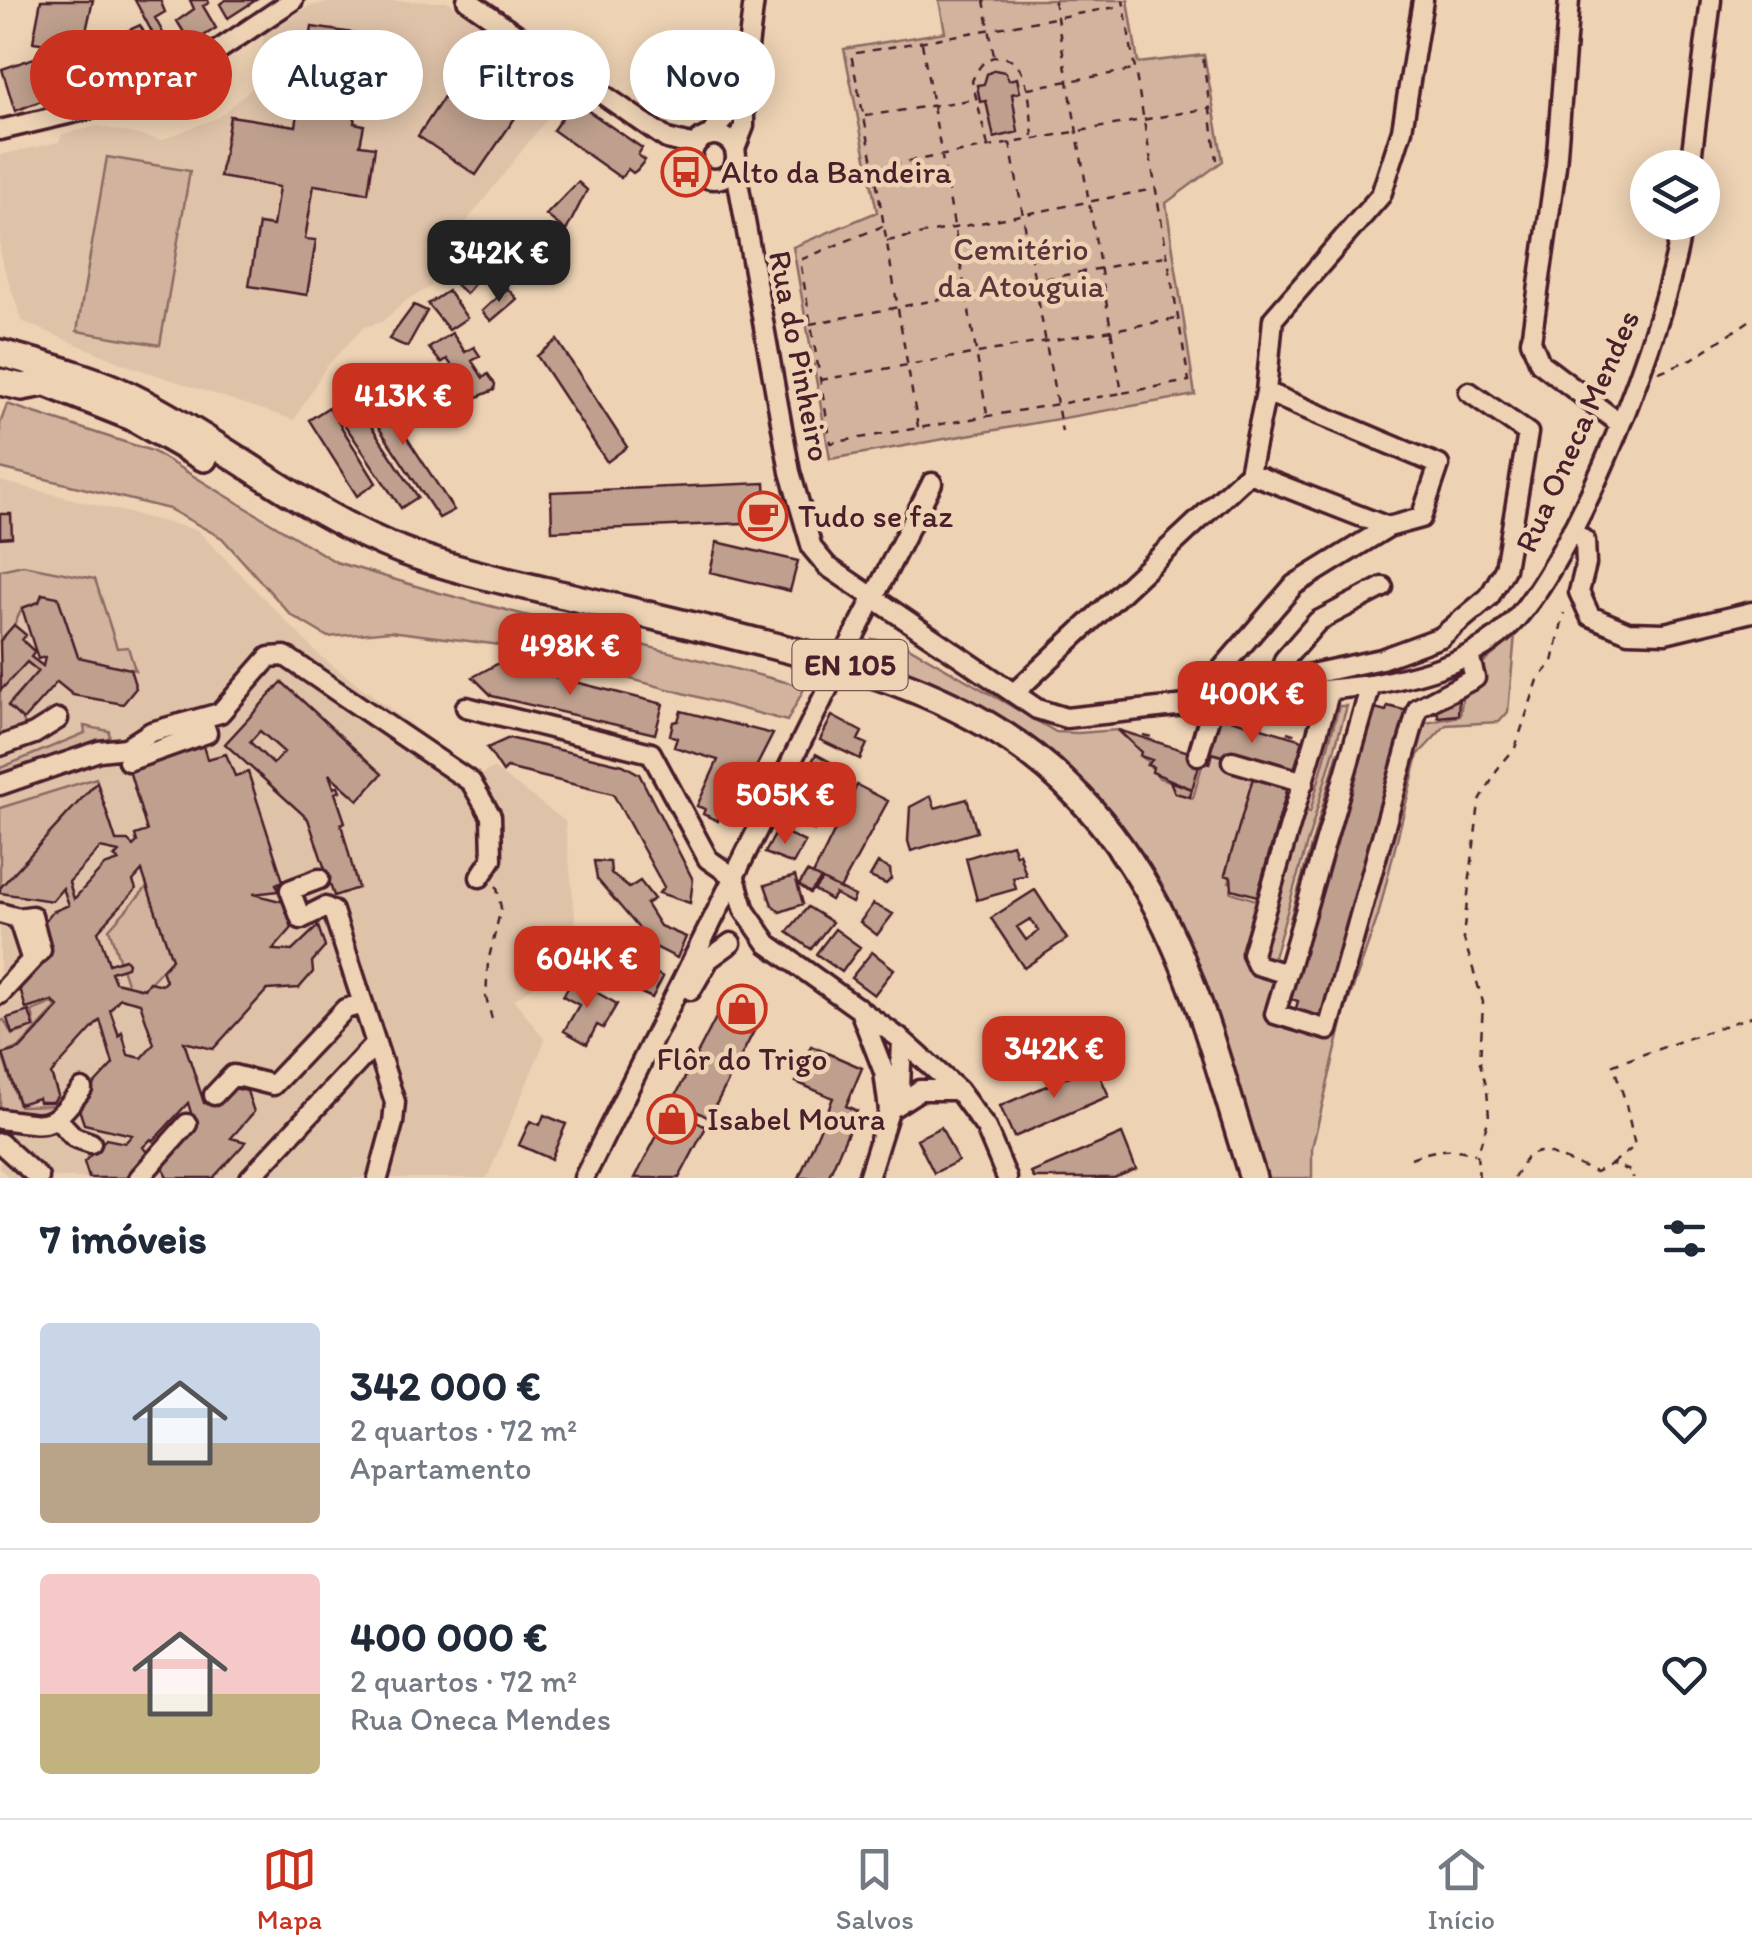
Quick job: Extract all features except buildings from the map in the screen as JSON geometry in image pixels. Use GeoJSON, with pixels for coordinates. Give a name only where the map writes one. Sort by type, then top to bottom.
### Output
{"type":"FeatureCollection","features":[{"type":"Feature","properties":{"kind":"highway"},"geometry":{"type":"LineString","coordinates":[[0,340],[33,351],[46,374],[22,387],[0,382]]}},
{"type":"Feature","properties":{"kind":"highway","name":"EN 105"},"geometry":{"type":"LineString","coordinates":[[0,354],[132,417],[329,534],[390,564],[450,584],[867,687],[949,720],[995,747],[1064,804],[1098,844],[1131,894],[1168,970],[1238,1178]]}},
{"type":"Feature","properties":{"kind":"highway","name":"EN 105"},"geometry":{"type":"LineString","coordinates":[[0,371],[46,374],[113,388],[398,550],[502,580],[856,666],[936,696],[1005,734],[1079,796],[1112,835],[1142,881],[1184,969],[1254,1178]]}},
{"type":"Feature","properties":{"kind":"street"},"geometry":{"type":"LineString","coordinates":[[0,130],[119,102],[202,61],[293,0]]}},
{"type":"Feature","properties":{"kind":"street"},"geometry":{"type":"LineString","coordinates":[[467,0],[667,139],[702,141],[725,138],[735,157],[724,177],[707,178],[693,165],[702,141],[723,120]]}},
{"type":"Feature","properties":{"kind":"street"},"geometry":{"type":"LineString","coordinates":[[750,30],[754,0]]}},
{"type":"Feature","properties":{"kind":"street"},"geometry":{"type":"LineString","coordinates":[[1014,694],[1249,474],[1266,392],[1273,319],[1381,195],[1402,130],[1423,0]]}},
{"type":"Feature","properties":{"kind":"street"},"geometry":{"type":"LineString","coordinates":[[1569,0],[1556,166],[1532,340],[1540,363],[1619,422]]}},
{"type":"Feature","properties":{"kind":"street"},"geometry":{"type":"LineString","coordinates":[[1692,150],[1711,0]]}},
{"type":"Feature","properties":{"kind":"street","name":"Rua do Pinheiro"},"geometry":{"type":"LineString","coordinates":[[744,120],[735,157],[742,212],[790,472],[812,548],[828,566],[873,599]]}},
{"type":"Feature","properties":{"kind":"street","name":"Rua do Pinheiro"},"geometry":{"type":"LineString","coordinates":[[707,178],[742,212]]}},
{"type":"Feature","properties":{"kind":"street","name":"Rua Oneca Mendes"},"geometry":{"type":"LineString","coordinates":[[873,599],[1037,709],[1066,718],[1371,685],[1417,676],[1470,655],[1501,634],[1534,596],[1572,530],[1662,314],[1678,240]]}},
{"type":"Feature","properties":{"kind":"street"},"geometry":{"type":"LineString","coordinates":[[1198,755],[1214,678],[1294,585],[1388,527],[1422,518],[1439,465],[1266,392]]}},
{"type":"Feature","properties":{"kind":"street"},"geometry":{"type":"LineString","coordinates":[[1285,693],[1302,676],[1382,660],[1441,638],[1489,597],[1506,569],[1528,432],[1468,392]]}},
{"type":"Feature","properties":{"kind":"street"},"geometry":{"type":"LineString","coordinates":[[1249,474],[1388,527]]}},
{"type":"Feature","properties":{"kind":"street"},"geometry":{"type":"LineString","coordinates":[[584,1178],[932,484]]}},
{"type":"Feature","properties":{"kind":"street"},"geometry":{"type":"LineString","coordinates":[[1572,530],[1585,542],[1586,564],[1579,592],[1590,616],[1628,632],[1665,633],[1752,612]]}},
{"type":"Feature","properties":{"kind":"street"},"geometry":{"type":"LineString","coordinates":[[1285,693],[1284,660],[1318,621],[1383,587]]}},
{"type":"Feature","properties":{"kind":"street"},"geometry":{"type":"LineString","coordinates":[[1371,685],[1275,1014],[1328,1030],[1418,708],[1474,678],[1470,655]]}},
{"type":"Feature","properties":{"kind":"street"},"geometry":{"type":"LineString","coordinates":[[0,796],[127,754],[151,732],[220,714],[269,657],[285,656],[471,782],[491,816],[492,860],[480,876]]}},
{"type":"Feature","properties":{"kind":"street"},"geometry":{"type":"LineString","coordinates":[[1287,974],[1257,965],[1252,954],[1330,690]]}},
{"type":"Feature","properties":{"kind":"street"},"geometry":{"type":"LineString","coordinates":[[466,707],[651,753],[708,859],[734,878],[747,914],[749,931],[709,959],[695,981],[597,1178]]}},
{"type":"Feature","properties":{"kind":"street"},"geometry":{"type":"LineString","coordinates":[[0,746],[34,734],[58,719]]}},
{"type":"Feature","properties":{"kind":"street"},"geometry":{"type":"LineString","coordinates":[[0,784],[99,751],[127,754]]}},
{"type":"Feature","properties":{"kind":"street"},"geometry":{"type":"LineString","coordinates":[[1232,761],[1304,782]]}},
{"type":"Feature","properties":{"kind":"street"},"geometry":{"type":"LineString","coordinates":[[320,879],[290,890],[301,919],[325,907],[333,912],[395,1102],[378,1178]]}},
{"type":"Feature","properties":{"kind":"street"},"geometry":{"type":"LineString","coordinates":[[715,915],[731,905],[747,914],[768,944],[902,1040],[958,1090],[986,1128],[1007,1178]]}},
{"type":"Feature","properties":{"kind":"street"},"geometry":{"type":"LineString","coordinates":[[715,915],[715,932],[724,942],[768,944]]}},
{"type":"Feature","properties":{"kind":"street"},"geometry":{"type":"LineString","coordinates":[[0,994],[31,958],[9,916]]}},
{"type":"Feature","properties":{"kind":"street"},"geometry":{"type":"LineString","coordinates":[[214,1095],[233,1075],[273,1085],[345,1009],[362,1004]]}},
{"type":"Feature","properties":{"kind":"street"},"geometry":{"type":"LineString","coordinates":[[858,1008],[884,1072],[889,1110]]}},
{"type":"Feature","properties":{"kind":"street"},"geometry":{"type":"LineString","coordinates":[[884,1072],[902,1040]]}},
{"type":"Feature","properties":{"kind":"street"},"geometry":{"type":"LineString","coordinates":[[868,1178],[900,1088],[902,1040]]}},
{"type":"Feature","properties":{"kind":"street"},"geometry":{"type":"LineString","coordinates":[[250,1178],[375,1044]]}},
{"type":"Feature","properties":{"kind":"street"},"geometry":{"type":"LineString","coordinates":[[0,1118],[44,1125],[58,1120],[82,1089]]}},
{"type":"Feature","properties":{"kind":"street"},"geometry":{"type":"LineString","coordinates":[[889,1110],[920,1090],[958,1090]]}},
{"type":"Feature","properties":{"kind":"street"},"geometry":{"type":"LineString","coordinates":[[58,1120],[74,1137],[91,1143]]}},
{"type":"Feature","properties":{"kind":"street"},"geometry":{"type":"LineString","coordinates":[[139,1178],[187,1124]]}},
{"type":"Feature","properties":{"kind":"street"},"geometry":{"type":"LineString","coordinates":[[0,1143],[39,1178]]}},
{"type":"Feature","properties":{"kind":"path"},"geometry":{"type":"LineString","coordinates":[[984,0],[994,57]]}},
{"type":"Feature","properties":{"kind":"path"},"geometry":{"type":"LineString","coordinates":[[1054,0],[1122,393]]}},
{"type":"Feature","properties":{"kind":"path"},"geometry":{"type":"LineString","coordinates":[[884,226],[800,260],[831,443],[1189,381],[1123,3],[851,54],[874,167],[918,426]]}},
{"type":"Feature","properties":{"kind":"path"},"geometry":{"type":"LineString","coordinates":[[922,41],[987,414]]}},
{"type":"Feature","properties":{"kind":"path"},"geometry":{"type":"LineString","coordinates":[[988,146],[972,81],[980,64],[994,57],[1017,63],[1026,88],[1034,138]]}},
{"type":"Feature","properties":{"kind":"path"},"geometry":{"type":"LineString","coordinates":[[1203,59],[1217,160]]}},
{"type":"Feature","properties":{"kind":"path"},"geometry":{"type":"LineString","coordinates":[[1026,88],[1135,70]]}},
{"type":"Feature","properties":{"kind":"path"},"geometry":{"type":"LineString","coordinates":[[864,116],[976,99]]}},
{"type":"Feature","properties":{"kind":"path"},"geometry":{"type":"LineString","coordinates":[[874,167],[1210,108]]}},
{"type":"Feature","properties":{"kind":"path"},"geometry":{"type":"LineString","coordinates":[[1010,142],[1062,432]]}},
{"type":"Feature","properties":{"kind":"path"},"geometry":{"type":"LineString","coordinates":[[887,241],[1156,189]]}},
{"type":"Feature","properties":{"kind":"path"},"geometry":{"type":"LineString","coordinates":[[810,324],[1167,256]]}},
{"type":"Feature","properties":{"kind":"path"},"geometry":{"type":"LineString","coordinates":[[820,380],[1178,319]]}},
{"type":"Feature","properties":{"kind":"path"},"geometry":{"type":"LineString","coordinates":[[1659,372],[1692,359],[1752,320]]}},
{"type":"Feature","properties":{"kind":"path"},"geometry":{"type":"LineString","coordinates":[[1479,1178],[1477,1155],[1489,1118],[1488,1089],[1480,1063],[1483,1002],[1463,936],[1479,802],[1515,748],[1538,680],[1553,662],[1564,613]]}},
{"type":"Feature","properties":{"kind":"path"},"geometry":{"type":"LineString","coordinates":[[1256,724],[1265,726]]}},
{"type":"Feature","properties":{"kind":"path"},"geometry":{"type":"LineString","coordinates":[[1286,732],[1304,737]]}},
{"type":"Feature","properties":{"kind":"path"},"geometry":{"type":"LineString","coordinates":[[1143,734],[1152,737]]}},
{"type":"Feature","properties":{"kind":"path"},"geometry":{"type":"LineString","coordinates":[[492,860],[501,908],[488,962],[486,997],[492,1019]]}},
{"type":"Feature","properties":{"kind":"path"},"geometry":{"type":"LineString","coordinates":[[1514,1178],[1528,1155],[1542,1151],[1596,1172],[1612,1164],[1634,1146],[1625,1100],[1612,1065],[1752,1016]]}},
{"type":"Feature","properties":{"kind":"path"},"geometry":{"type":"LineString","coordinates":[[1412,1158],[1436,1149],[1457,1149],[1477,1155]]}},
{"type":"Feature","properties":{"kind":"path"},"geometry":{"type":"LineString","coordinates":[[1612,1164],[1633,1172],[1632,1178]]}},
{"type":"Feature","properties":{"kind":"shaded area"},"geometry":{"type":"Polygon","coordinates":[[[346,0],[449,2],[489,30],[443,30],[443,120],[546,120],[439,257],[431,287],[408,299],[382,322],[364,327],[326,367],[294,420],[126,365],[22,321],[0,255],[0,155],[59,142],[62,134],[98,126],[161,140],[211,120],[232,120],[232,106],[252,88],[252,120],[423,120],[423,30],[271,30],[309,6],[346,0]]]}},
{"type":"Feature","properties":{"kind":"shaded area"},"geometry":{"type":"Polygon","coordinates":[[[0,481],[197,530],[320,656],[479,776],[493,768],[565,821],[579,955],[514,1000],[545,1040],[487,1178],[10,1178],[0,1169],[0,481]]]}},
{"type":"Feature","properties":{"kind":"green space","name":"Cemitério da Atouguia"},"geometry":{"type":"Polygon","coordinates":[[[939,0],[1128,0],[1138,63],[1204,55],[1223,161],[1166,203],[1195,395],[830,459],[793,247],[877,212],[844,49],[945,32],[939,0]]]}},
{"type":"Feature","properties":{"kind":"green space"},"geometry":{"type":"Polygon","coordinates":[[[107,157],[190,171],[160,345],[77,331],[107,157]]]}},
{"type":"Feature","properties":{"kind":"green space"},"geometry":{"type":"Polygon","coordinates":[[[7,404],[152,451],[336,562],[436,592],[805,687],[787,721],[508,646],[390,631],[328,637],[291,615],[222,538],[169,509],[0,468],[0,424],[7,404]]]}},
{"type":"Feature","properties":{"kind":"green space"},"geometry":{"type":"Polygon","coordinates":[[[23,565],[95,579],[117,648],[128,647],[135,670],[78,657],[58,598],[43,594],[39,602],[22,608],[0,641],[0,570],[23,565]]]}},
{"type":"Feature","properties":{"kind":"green space"},"geometry":{"type":"Polygon","coordinates":[[[1515,635],[1508,712],[1499,722],[1446,725],[1418,755],[1378,916],[1345,1011],[1312,1148],[1312,1178],[1262,1178],[1201,989],[1058,763],[994,714],[915,675],[862,658],[872,639],[907,646],[1056,732],[1118,730],[1141,752],[1140,756],[1159,778],[1170,781],[1175,793],[1193,798],[1203,762],[1209,763],[1212,753],[1230,759],[1228,769],[1254,776],[1225,875],[1231,877],[1231,892],[1256,900],[1241,952],[1247,970],[1276,979],[1266,1017],[1331,1036],[1421,724],[1460,716],[1471,676],[1515,635]]]}},
{"type":"Feature","properties":{"kind":"green space"},"geometry":{"type":"Polygon","coordinates":[[[27,662],[38,671],[8,705],[26,728],[0,736],[0,689],[27,662]]]}},
{"type":"Feature","properties":{"kind":"green space"},"geometry":{"type":"Polygon","coordinates":[[[1339,706],[1347,706],[1272,964],[1260,956],[1301,810],[1310,812],[1339,706]]]}},
{"type":"Feature","properties":{"kind":"green space"},"geometry":{"type":"Polygon","coordinates":[[[84,726],[109,731],[110,744],[0,777],[0,768],[85,733],[84,726]]]}},
{"type":"Feature","properties":{"kind":"green space"},"geometry":{"type":"Polygon","coordinates":[[[1338,752],[1344,753],[1295,924],[1289,922],[1338,752]]]}},
{"type":"Feature","properties":{"kind":"green space"},"geometry":{"type":"Polygon","coordinates":[[[96,778],[97,782],[0,888],[0,808],[96,778]]]}},
{"type":"Feature","properties":{"kind":"green space"},"geometry":{"type":"Polygon","coordinates":[[[148,886],[172,959],[144,989],[128,986],[109,929],[148,886]]]}},
{"type":"Feature","properties":{"kind":"green space"},"geometry":{"type":"Polygon","coordinates":[[[52,1003],[57,1007],[20,1047],[2,1054],[19,1106],[57,1105],[47,1117],[0,1108],[0,1021],[4,1020],[12,1035],[35,1027],[32,1011],[52,1003]]]}},
{"type":"Feature","properties":{"kind":"place","name":"Alto da Bandeira"},"geometry":{"type":"Point","coordinates":[686,172]}},
{"type":"Feature","properties":{"kind":"place","name":"Tudo se faz"},"geometry":{"type":"Point","coordinates":[763,516]}},
{"type":"Feature","properties":{"kind":"place","name":"Flôr do Trigo"},"geometry":{"type":"Point","coordinates":[742,1009]}},
{"type":"Feature","properties":{"kind":"place","name":"Isabel Moura"},"geometry":{"type":"Point","coordinates":[672,1119]}}]}
